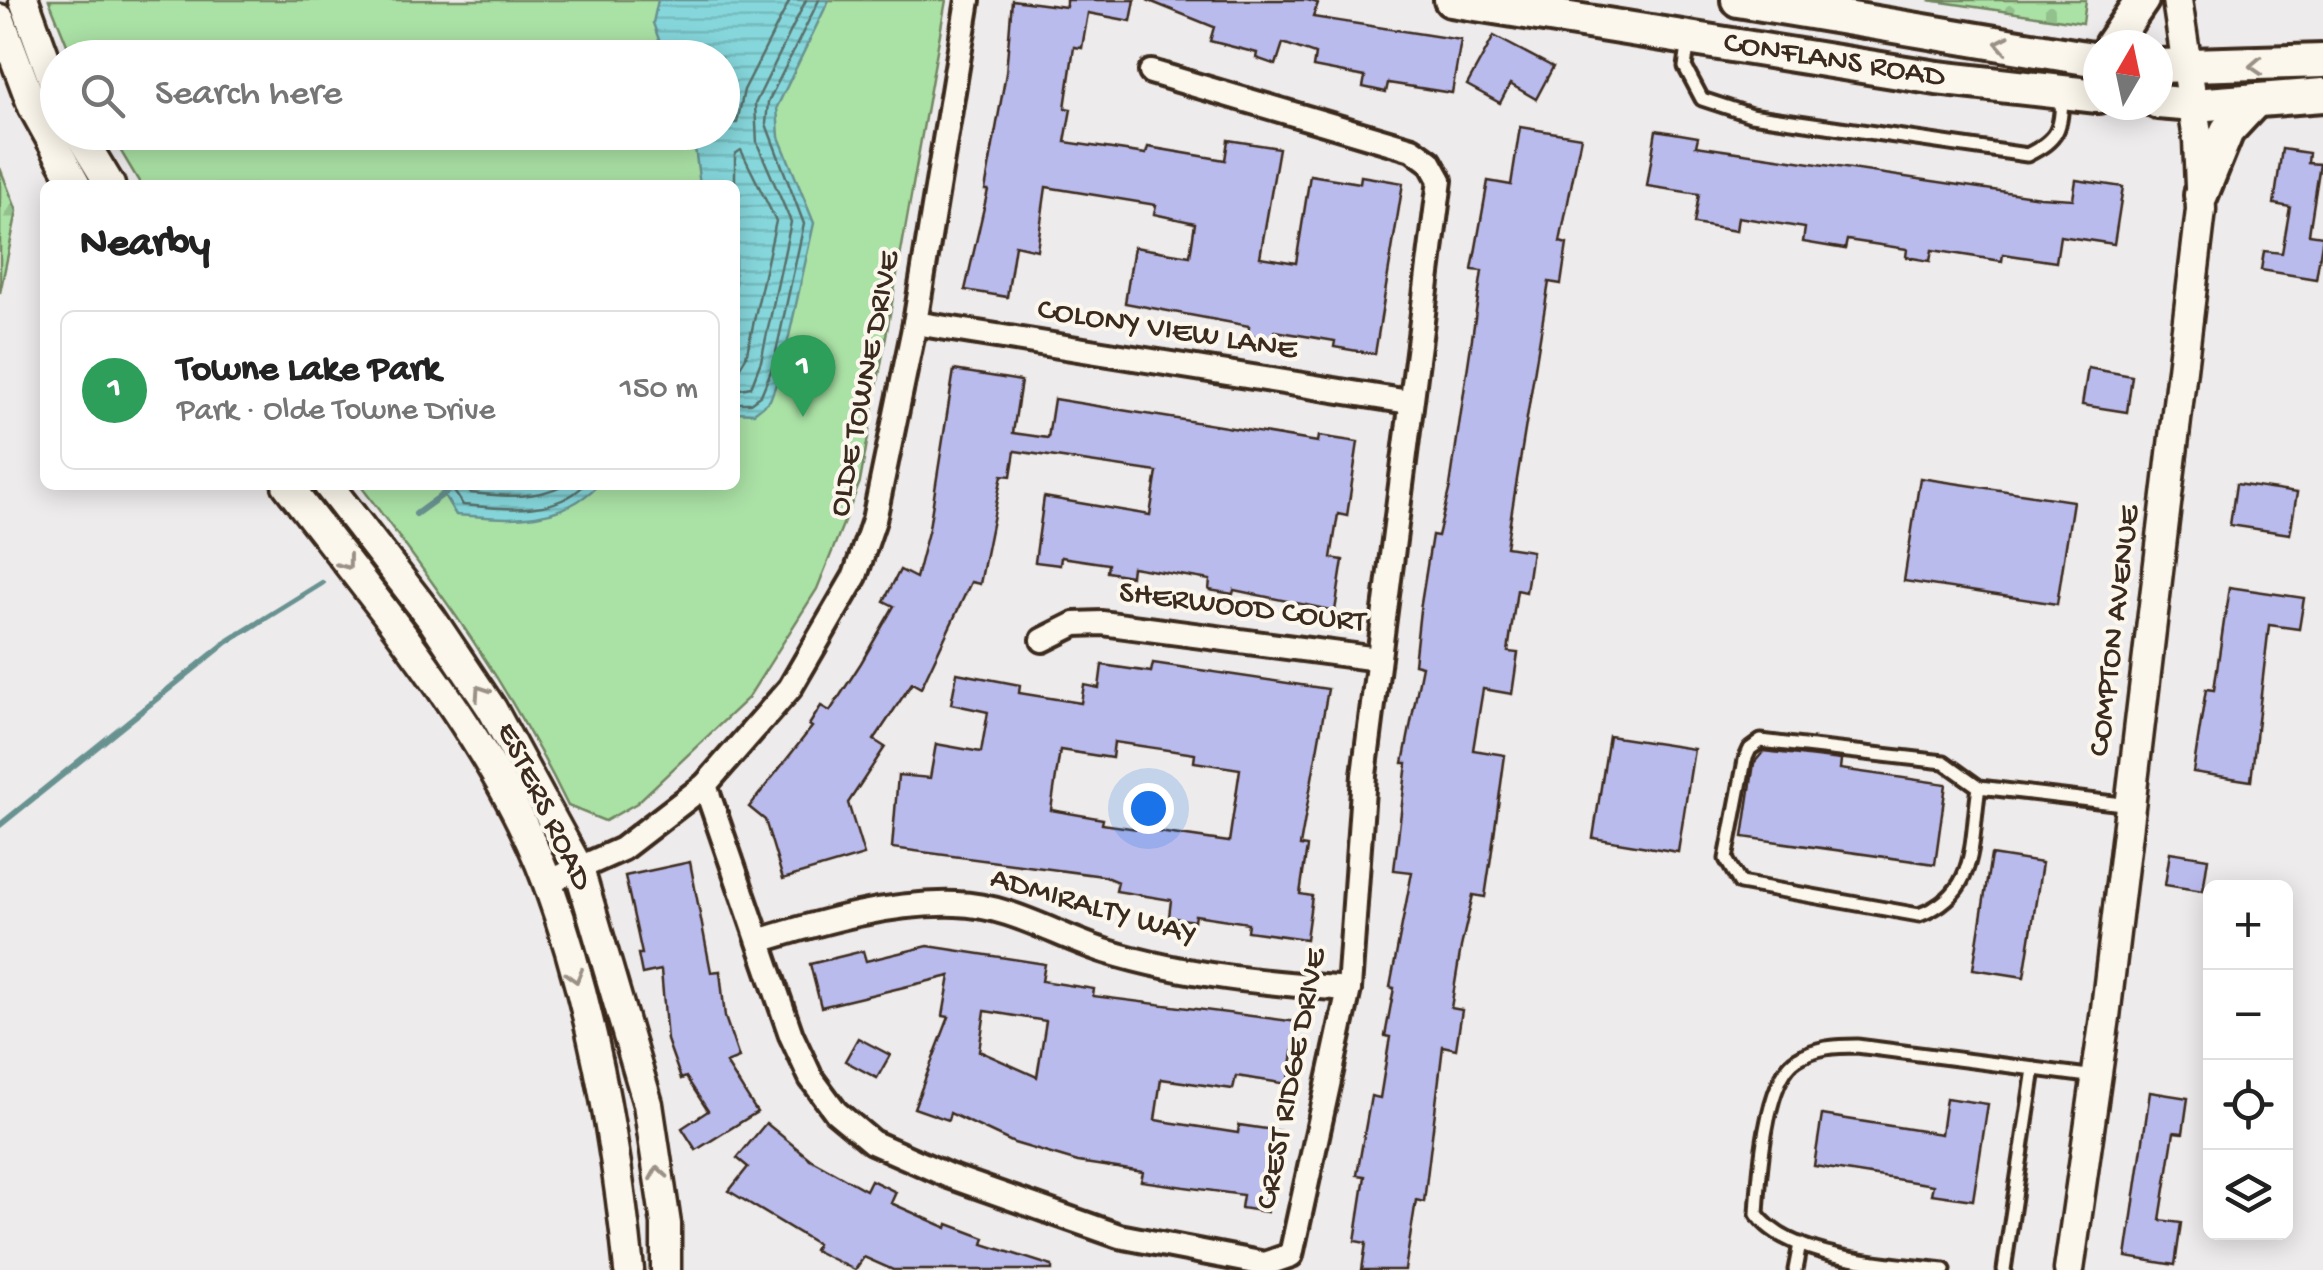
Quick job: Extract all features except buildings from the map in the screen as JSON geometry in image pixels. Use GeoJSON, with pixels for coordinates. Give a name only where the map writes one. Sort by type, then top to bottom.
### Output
{"type":"FeatureCollection","features":[{"type":"Feature","properties":{"kind":"main road","name":"CONFLANS ROAD"},"geometry":{"type":"LineString","coordinates":[[1451,0],[1689,40],[2083,94]]}},
{"type":"Feature","properties":{"kind":"main road","name":"CONFLANS ROAD"},"geometry":{"type":"LineString","coordinates":[[1738,0],[2083,52]]}},
{"type":"Feature","properties":{"kind":"main road"},"geometry":{"type":"LineString","coordinates":[[2118,30],[2142,0]]}},
{"type":"Feature","properties":{"kind":"main road"},"geometry":{"type":"LineString","coordinates":[[2173,67],[2323,61]]}},
{"type":"Feature","properties":{"kind":"main road"},"geometry":{"type":"LineString","coordinates":[[2173,103],[2323,95]]}},
{"type":"Feature","properties":{"kind":"main road"},"geometry":{"type":"LineString","coordinates":[[2201,195],[2227,131],[2256,100]]}},
{"type":"Feature","properties":{"kind":"street"},"geometry":{"type":"LineString","coordinates":[[24,0],[40,44]]}},
{"type":"Feature","properties":{"kind":"street","name":"OLDE TOWNE DRIVE"},"geometry":{"type":"LineString","coordinates":[[548,882],[622,849],[705,785],[790,688],[855,576],[874,520],[915,323],[968,0]]}},
{"type":"Feature","properties":{"kind":"street","name":"COMPTON AVENUE"},"geometry":{"type":"LineString","coordinates":[[2069,1270],[2130,805],[2201,195],[2194,105],[2173,67],[2177,0]]}},
{"type":"Feature","properties":{"kind":"street"},"geometry":{"type":"LineString","coordinates":[[0,19],[40,120]]}},
{"type":"Feature","properties":{"kind":"street","name":"CREST RIDGE DRIVE"},"geometry":{"type":"LineString","coordinates":[[705,785],[792,1035],[811,1078],[836,1112],[872,1142],[949,1176],[1120,1236],[1265,1264],[1291,1255],[1349,989],[1378,659],[1409,402],[1440,202],[1435,171],[1412,149],[1152,72]]}},
{"type":"Feature","properties":{"kind":"street"},"geometry":{"type":"LineString","coordinates":[[57,150],[73,180]]}},
{"type":"Feature","properties":{"kind":"street"},"geometry":{"type":"LineString","coordinates":[[89,150],[107,180]]}},
{"type":"Feature","properties":{"kind":"street","name":"COLONY VIEW LANE"},"geometry":{"type":"LineString","coordinates":[[915,323],[1409,402]]}},
{"type":"Feature","properties":{"kind":"street","name":"ESTERS ROAD"},"geometry":{"type":"LineString","coordinates":[[291,490],[405,637],[464,725],[548,882],[617,1146],[629,1270]]}},
{"type":"Feature","properties":{"kind":"street","name":"ESTERS ROAD"},"geometry":{"type":"LineString","coordinates":[[332,490],[432,618],[492,709],[579,869],[648,1104],[666,1224],[666,1270]]}},
{"type":"Feature","properties":{"kind":"street","name":"SHERWOOD COURT"},"geometry":{"type":"LineString","coordinates":[[1042,640],[1075,624],[1102,623],[1378,659]]}},
{"type":"Feature","properties":{"kind":"street","name":"ADMIRALTY WAY"},"geometry":{"type":"LineString","coordinates":[[762,940],[860,914],[958,904],[1039,924],[1103,951],[1170,969],[1248,981],[1349,989]]}},
{"type":"Feature","properties":{"kind":"lane"},"geometry":{"type":"LineString","coordinates":[[1689,40],[1685,66],[1702,98],[1751,115],[2027,155],[2051,143],[2061,121],[2062,92]]}},
{"type":"Feature","properties":{"kind":"lane"},"geometry":{"type":"LineString","coordinates":[[1979,787],[1963,884],[1946,905],[1919,915],[1740,882],[1726,859],[1745,760],[1750,748],[1761,740],[1944,762],[1979,787],[2130,805]]}},
{"type":"Feature","properties":{"kind":"lane"},"geometry":{"type":"LineString","coordinates":[[1944,1270],[1800,1244],[1766,1228],[1757,1214],[1773,1098],[1794,1060],[1830,1046],[1858,1046],[2096,1077]]}},
{"type":"Feature","properties":{"kind":"lane"},"geometry":{"type":"LineString","coordinates":[[2004,1270],[2034,1069]]}},
{"type":"Feature","properties":{"kind":"lane"},"geometry":{"type":"LineString","coordinates":[[1795,1270],[1800,1244]]}},
{"type":"Feature","properties":{"kind":"green space"},"geometry":{"type":"Polygon","coordinates":[[[49,0],[946,0],[860,482],[817,589],[748,698],[637,803],[605,821],[568,806],[522,719],[472,640],[364,490],[740,490],[740,180],[138,180],[120,150],[740,150],[740,40],[65,40],[49,0]]]}},
{"type":"Feature","properties":{"kind":"green space"},"geometry":{"type":"Polygon","coordinates":[[[1928,0],[2086,0],[2083,23],[1928,0]]]}},
{"type":"Feature","properties":{"kind":"green space"},"geometry":{"type":"Polygon","coordinates":[[[0,168],[17,211],[0,293],[0,168]]]}},
{"type":"Feature","properties":{"kind":"water"},"geometry":{"type":"Polygon","coordinates":[[[658,0],[829,0],[777,107],[779,137],[814,223],[782,368],[770,400],[754,413],[740,412],[740,180],[699,180],[695,150],[740,150],[740,40],[659,40],[653,23],[658,0]]]}},
{"type":"Feature","properties":{"kind":"water"},"geometry":{"type":"Polygon","coordinates":[[[441,490],[592,490],[550,513],[514,518],[456,515],[441,490]]]}},
{"type":"Feature","properties":{"kind":"waterway"},"geometry":{"type":"LineString","coordinates":[[416,514],[449,490]]}},
{"type":"Feature","properties":{"kind":"waterway"},"geometry":{"type":"LineString","coordinates":[[0,825],[227,642],[322,583]]}},
{"type":"Feature","properties":{"kind":"place","name":"Towne Lake Park"},"geometry":{"type":"Point","coordinates":[803,417]}}]}
